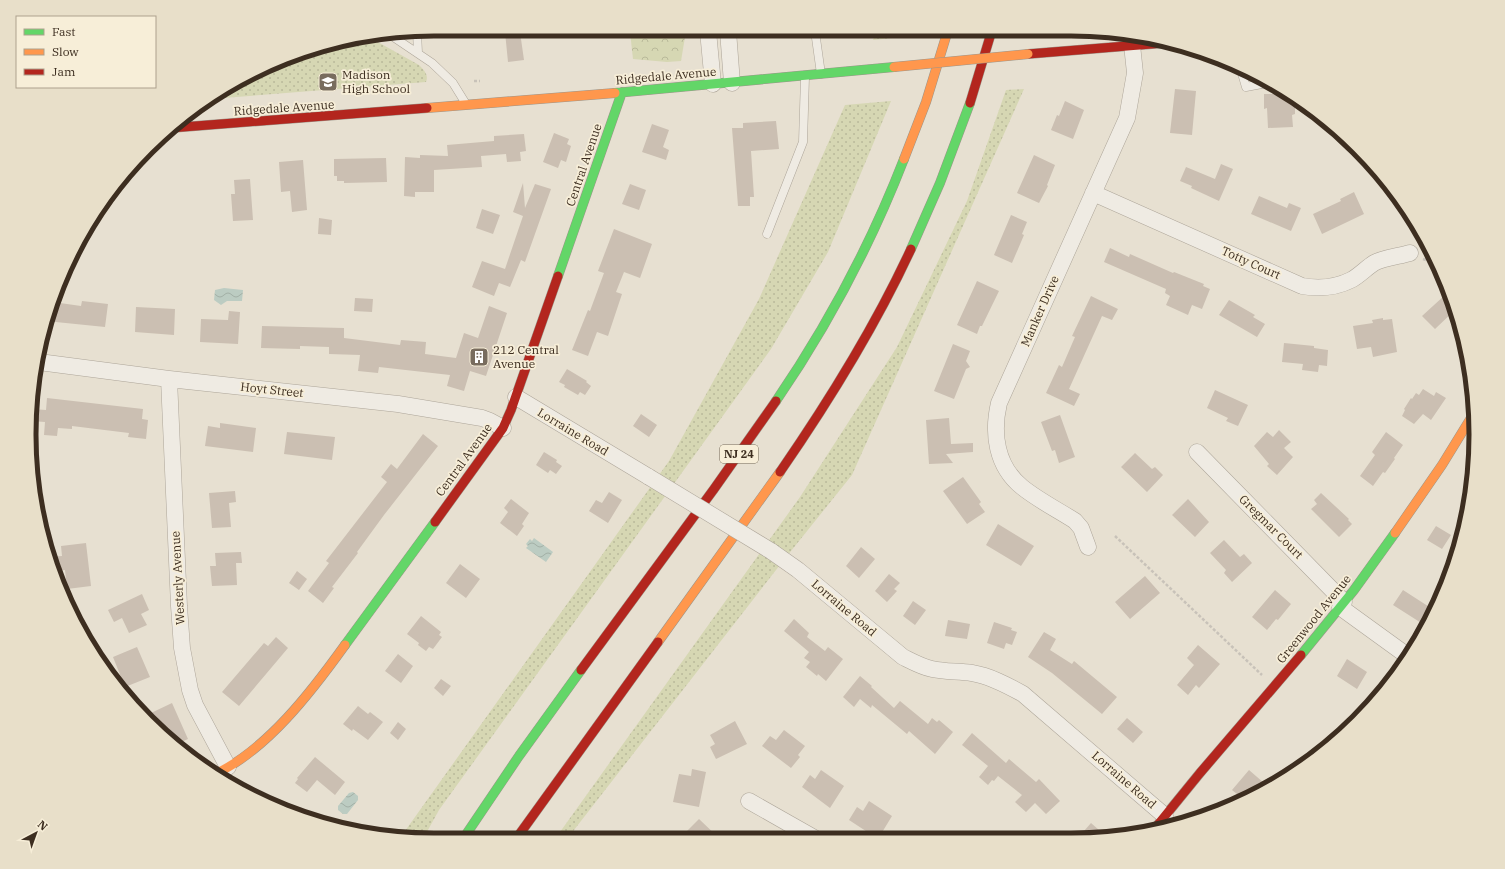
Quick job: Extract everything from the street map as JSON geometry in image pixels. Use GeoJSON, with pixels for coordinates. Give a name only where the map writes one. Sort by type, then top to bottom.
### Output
{"type":"FeatureCollection","features":[{"type":"Feature","properties":{"kind":"main road","name":"NJ 24"},"geometry":{"type":"LineString","coordinates":[[467,833],[526,748],[730,467],[786,386],[833,309],[874,229],[909,147],[938,66],[946,36]]}},
{"type":"Feature","properties":{"kind":"main road"},"geometry":{"type":"LineString","coordinates":[[520,833],[768,490],[824,406],[870,328],[913,245],[950,158],[980,73],[990,36]]}},
{"type":"Feature","properties":{"kind":"main road","name":"Ridgedale Avenue"},"geometry":{"type":"LineString","coordinates":[[181,127],[305,119],[467,104],[732,83],[1028,54],[1148,44]]}},
{"type":"Feature","properties":{"kind":"main road","name":"Central Avenue"},"geometry":{"type":"LineString","coordinates":[[221,771],[242,759],[265,739],[338,655],[502,428],[516,397],[622,92]]}},
{"type":"Feature","properties":{"kind":"main road","name":"Greenwood Avenue"},"geometry":{"type":"LineString","coordinates":[[1161,822],[1195,778],[1342,604],[1377,558],[1443,463],[1469,422]]}},
{"type":"Feature","properties":{"kind":"street"},"geometry":{"type":"LineString","coordinates":[[708,36],[713,84]]}},
{"type":"Feature","properties":{"kind":"street"},"geometry":{"type":"LineString","coordinates":[[728,36],[732,83]]}},
{"type":"Feature","properties":{"kind":"street","name":"Manker Drive"},"geometry":{"type":"LineString","coordinates":[[1088,547],[1081,528],[1075,521],[1022,487],[1012,476],[1003,463],[998,449],[995,433],[996,418],[999,403],[1127,118],[1136,73],[1132,45]]}},
{"type":"Feature","properties":{"kind":"street","name":"Totty Court"},"geometry":{"type":"LineString","coordinates":[[1093,193],[1302,286],[1314,288],[1339,285],[1352,280],[1375,262],[1410,253]]}},
{"type":"Feature","properties":{"kind":"street","name":"Hoyt Street"},"geometry":{"type":"LineString","coordinates":[[43,363],[169,379],[398,404],[482,418],[502,428]]}},
{"type":"Feature","properties":{"kind":"street","name":"Westerly Avenue"},"geometry":{"type":"LineString","coordinates":[[169,379],[182,648],[190,690],[221,771]]}},
{"type":"Feature","properties":{"kind":"street","name":"Lorraine Road"},"geometry":{"type":"LineString","coordinates":[[516,397],[771,551],[798,570],[904,657],[917,664],[932,669],[972,673],[990,678],[1023,694],[1161,822]]}},
{"type":"Feature","properties":{"kind":"street","name":"Gregmar Court"},"geometry":{"type":"LineString","coordinates":[[1197,452],[1342,604],[1404,654]]}},
{"type":"Feature","properties":{"kind":"street"},"geometry":{"type":"LineString","coordinates":[[748,801],[805,833]]}},
{"type":"Feature","properties":{"kind":"lane"},"geometry":{"type":"LineString","coordinates":[[816,36],[821,74]]}},
{"type":"Feature","properties":{"kind":"lane"},"geometry":{"type":"LineString","coordinates":[[417,37],[418,53]]}},
{"type":"Feature","properties":{"kind":"lane"},"geometry":{"type":"LineString","coordinates":[[396,38],[432,63],[453,83],[467,104]]}},
{"type":"Feature","properties":{"kind":"lane"},"geometry":{"type":"LineString","coordinates":[[1242,75],[1246,87],[1261,84]]}},
{"type":"Feature","properties":{"kind":"lane"},"geometry":{"type":"LineString","coordinates":[[766,234],[803,142],[805,76]]}},
{"type":"Feature","properties":{"kind":"path"},"geometry":{"type":"LineString","coordinates":[[474,81],[480,81]]}},
{"type":"Feature","properties":{"kind":"path"},"geometry":{"type":"LineString","coordinates":[[1115,536],[1274,686]]}},
{"type":"Feature","properties":{"kind":"green space"},"geometry":{"type":"Polygon","coordinates":[[[630,36],[685,36],[681,61],[667,62],[633,59],[630,36]]]}},
{"type":"Feature","properties":{"kind":"green space"},"geometry":{"type":"Polygon","coordinates":[[[875,36],[912,36],[873,40],[875,36]]]}},
{"type":"Feature","properties":{"kind":"green space"},"geometry":{"type":"Polygon","coordinates":[[[375,40],[419,65],[426,75],[426,82],[221,98],[258,77],[306,57],[375,40]]]}},
{"type":"Feature","properties":{"kind":"green space"},"geometry":{"type":"Polygon","coordinates":[[[1024,89],[852,475],[783,561],[572,833],[559,833],[800,497],[897,347],[967,201],[1006,90],[1024,89]]]}},
{"type":"Feature","properties":{"kind":"green space"},"geometry":{"type":"Polygon","coordinates":[[[891,101],[828,252],[771,349],[439,810],[426,833],[404,832],[669,461],[759,299],[845,105],[891,101]]]}},
{"type":"Feature","properties":{"kind":"water"},"geometry":{"type":"Polygon","coordinates":[[[224,288],[243,290],[242,301],[227,301],[221,305],[214,300],[215,290],[224,288]]]}},
{"type":"Feature","properties":{"kind":"water"},"geometry":{"type":"Polygon","coordinates":[[[534,538],[553,552],[546,562],[526,548],[528,546],[526,544],[530,539],[532,541],[534,538]]]}},
{"type":"Feature","properties":{"kind":"water"},"geometry":{"type":"Polygon","coordinates":[[[353,792],[358,796],[358,800],[347,814],[343,814],[338,810],[338,806],[349,793],[353,792]]]}},
{"type":"Feature","properties":{"kind":"building"},"geometry":{"type":"Polygon","coordinates":[[[505,36],[521,36],[524,60],[508,62],[505,36]]]}},
{"type":"Feature","properties":{"kind":"building"},"geometry":{"type":"Polygon","coordinates":[[[1175,89],[1196,91],[1192,135],[1170,133],[1175,89]]]}},
{"type":"Feature","properties":{"kind":"building"},"geometry":{"type":"Polygon","coordinates":[[[1275,92],[1295,105],[1295,114],[1292,115],[1293,127],[1268,128],[1267,108],[1264,109],[1264,94],[1274,94],[1275,92]]]}},
{"type":"Feature","properties":{"kind":"building"},"geometry":{"type":"Polygon","coordinates":[[[1065,101],[1084,110],[1073,139],[1051,130],[1065,101]]]}},
{"type":"Feature","properties":{"kind":"building"},"geometry":{"type":"Polygon","coordinates":[[[776,121],[779,149],[751,151],[754,197],[750,197],[750,206],[738,206],[732,128],[743,128],[743,123],[776,121]]]}},
{"type":"Feature","properties":{"kind":"building"},"geometry":{"type":"Polygon","coordinates":[[[652,124],[669,130],[663,147],[669,150],[666,160],[642,152],[652,124]]]}},
{"type":"Feature","properties":{"kind":"building"},"geometry":{"type":"Polygon","coordinates":[[[554,133],[569,139],[567,144],[571,146],[566,162],[561,160],[558,168],[543,162],[554,133]]]}},
{"type":"Feature","properties":{"kind":"building"},"geometry":{"type":"Polygon","coordinates":[[[524,134],[526,151],[520,152],[521,161],[507,162],[506,154],[481,156],[482,167],[434,170],[434,192],[415,192],[415,197],[404,196],[405,157],[420,158],[420,155],[448,156],[447,145],[494,141],[494,136],[524,134]]]}},
{"type":"Feature","properties":{"kind":"building"},"geometry":{"type":"Polygon","coordinates":[[[1034,155],[1055,165],[1047,185],[1048,186],[1039,203],[1017,193],[1034,155]]]}},
{"type":"Feature","properties":{"kind":"building"},"geometry":{"type":"Polygon","coordinates":[[[386,158],[387,182],[344,183],[344,181],[337,181],[337,176],[334,176],[334,159],[386,158]]]}},
{"type":"Feature","properties":{"kind":"building"},"geometry":{"type":"Polygon","coordinates":[[[303,160],[307,210],[292,212],[290,191],[281,192],[279,162],[303,160]]]}},
{"type":"Feature","properties":{"kind":"building"},"geometry":{"type":"Polygon","coordinates":[[[1221,164],[1233,169],[1219,201],[1191,188],[1192,186],[1180,181],[1186,167],[1215,179],[1221,164]]]}},
{"type":"Feature","properties":{"kind":"building"},"geometry":{"type":"Polygon","coordinates":[[[250,179],[253,220],[233,221],[231,194],[235,194],[234,180],[250,179]]]}},
{"type":"Feature","properties":{"kind":"building"},"geometry":{"type":"Polygon","coordinates":[[[523,183],[525,208],[535,184],[551,189],[525,262],[521,260],[510,287],[499,283],[494,296],[472,287],[482,261],[505,269],[523,216],[513,212],[523,183]]]}},
{"type":"Feature","properties":{"kind":"building"},"geometry":{"type":"Polygon","coordinates":[[[630,184],[646,190],[639,210],[622,204],[630,184]]]}},
{"type":"Feature","properties":{"kind":"building"},"geometry":{"type":"Polygon","coordinates":[[[1354,192],[1364,214],[1322,234],[1313,214],[1341,201],[1340,199],[1354,192]]]}},
{"type":"Feature","properties":{"kind":"building"},"geometry":{"type":"Polygon","coordinates":[[[1259,196],[1287,208],[1289,203],[1301,208],[1291,231],[1251,214],[1259,196]]]}},
{"type":"Feature","properties":{"kind":"building"},"geometry":{"type":"Polygon","coordinates":[[[482,209],[500,215],[493,234],[476,228],[482,209]]]}},
{"type":"Feature","properties":{"kind":"building"},"geometry":{"type":"Polygon","coordinates":[[[1011,215],[1027,222],[1022,234],[1024,235],[1012,263],[994,255],[1011,215]]]}},
{"type":"Feature","properties":{"kind":"building"},"geometry":{"type":"Polygon","coordinates":[[[319,218],[332,220],[331,235],[318,234],[319,218]]]}},
{"type":"Feature","properties":{"kind":"building"},"geometry":{"type":"Polygon","coordinates":[[[614,229],[652,244],[640,278],[624,272],[616,292],[622,294],[608,336],[597,332],[588,356],[572,350],[588,310],[590,311],[604,273],[598,271],[614,229]]]}},
{"type":"Feature","properties":{"kind":"building"},"geometry":{"type":"Polygon","coordinates":[[[1110,248],[1129,257],[1130,254],[1173,273],[1174,272],[1204,284],[1203,286],[1210,289],[1202,309],[1192,305],[1188,315],[1166,305],[1170,296],[1165,293],[1166,289],[1104,262],[1110,248]]]}},
{"type":"Feature","properties":{"kind":"building"},"geometry":{"type":"Polygon","coordinates":[[[977,281],[999,291],[977,334],[957,325],[977,281]]]}},
{"type":"Feature","properties":{"kind":"building"},"geometry":{"type":"Polygon","coordinates":[[[1091,296],[1118,309],[1112,320],[1102,316],[1069,389],[1080,394],[1074,406],[1046,393],[1059,365],[1062,367],[1075,337],[1072,336],[1091,296]]]}},
{"type":"Feature","properties":{"kind":"building"},"geometry":{"type":"Polygon","coordinates":[[[1444,296],[1450,314],[1435,329],[1422,316],[1444,296]]]}},
{"type":"Feature","properties":{"kind":"building"},"geometry":{"type":"Polygon","coordinates":[[[355,298],[373,299],[372,312],[354,311],[355,298]]]}},
{"type":"Feature","properties":{"kind":"building"},"geometry":{"type":"Polygon","coordinates":[[[1229,300],[1255,315],[1253,317],[1265,324],[1257,337],[1219,315],[1229,300]]]}},
{"type":"Feature","properties":{"kind":"building"},"geometry":{"type":"Polygon","coordinates":[[[82,301],[108,304],[105,327],[53,322],[58,303],[81,306],[82,301]]]}},
{"type":"Feature","properties":{"kind":"building"},"geometry":{"type":"Polygon","coordinates":[[[489,306],[507,313],[486,376],[470,371],[464,391],[447,386],[450,375],[379,367],[378,373],[358,371],[360,355],[329,354],[329,347],[300,346],[300,349],[261,348],[262,326],[344,328],[344,338],[400,345],[401,340],[426,342],[425,354],[456,358],[464,333],[478,338],[489,306]]]}},
{"type":"Feature","properties":{"kind":"building"},"geometry":{"type":"Polygon","coordinates":[[[136,307],[175,309],[174,335],[135,332],[136,307]]]}},
{"type":"Feature","properties":{"kind":"building"},"geometry":{"type":"Polygon","coordinates":[[[229,311],[240,312],[238,344],[200,342],[201,319],[228,320],[229,311]]]}},
{"type":"Feature","properties":{"kind":"building"},"geometry":{"type":"Polygon","coordinates":[[[1383,318],[1383,320],[1392,319],[1397,352],[1373,357],[1371,347],[1357,349],[1353,326],[1373,323],[1372,320],[1383,318]]]}},
{"type":"Feature","properties":{"kind":"building"},"geometry":{"type":"Polygon","coordinates":[[[1284,343],[1314,346],[1314,348],[1328,350],[1327,366],[1319,365],[1318,372],[1302,370],[1303,364],[1282,362],[1284,343]]]}},
{"type":"Feature","properties":{"kind":"building"},"geometry":{"type":"Polygon","coordinates":[[[953,344],[970,351],[966,361],[970,367],[966,369],[954,399],[934,391],[953,344]]]}},
{"type":"Feature","properties":{"kind":"building"},"geometry":{"type":"Polygon","coordinates":[[[567,369],[587,381],[586,382],[591,386],[585,395],[580,392],[578,395],[564,387],[565,385],[559,382],[567,369]]]}},
{"type":"Feature","properties":{"kind":"building"},"geometry":{"type":"Polygon","coordinates":[[[1423,389],[1434,396],[1436,392],[1446,398],[1431,420],[1423,414],[1414,424],[1402,416],[1405,410],[1404,409],[1411,398],[1412,399],[1416,393],[1419,395],[1423,389]]]}},
{"type":"Feature","properties":{"kind":"building"},"geometry":{"type":"Polygon","coordinates":[[[1215,390],[1248,405],[1238,426],[1226,421],[1228,418],[1207,408],[1215,390]]]}},
{"type":"Feature","properties":{"kind":"building"},"geometry":{"type":"Polygon","coordinates":[[[47,398],[143,409],[142,419],[148,420],[146,439],[128,437],[129,433],[72,426],[72,429],[58,428],[57,436],[44,435],[45,422],[36,421],[37,409],[46,410],[47,398]]]}},
{"type":"Feature","properties":{"kind":"building"},"geometry":{"type":"Polygon","coordinates":[[[641,414],[657,425],[649,437],[633,426],[641,414]]]}},
{"type":"Feature","properties":{"kind":"building"},"geometry":{"type":"Polygon","coordinates":[[[1060,415],[1075,457],[1059,463],[1055,450],[1052,451],[1041,422],[1060,415]]]}},
{"type":"Feature","properties":{"kind":"building"},"geometry":{"type":"Polygon","coordinates":[[[949,418],[951,444],[973,443],[973,452],[946,454],[953,463],[929,464],[926,420],[949,418]]]}},
{"type":"Feature","properties":{"kind":"building"},"geometry":{"type":"Polygon","coordinates":[[[220,423],[256,428],[253,452],[205,446],[208,426],[220,428],[220,423]]]}},
{"type":"Feature","properties":{"kind":"building"},"geometry":{"type":"Polygon","coordinates":[[[1279,430],[1291,442],[1284,448],[1293,457],[1277,475],[1267,466],[1269,464],[1254,446],[1267,432],[1273,437],[1279,430]]]}},
{"type":"Feature","properties":{"kind":"building"},"geometry":{"type":"Polygon","coordinates":[[[287,432],[335,437],[332,460],[284,454],[287,432]]]}},
{"type":"Feature","properties":{"kind":"building"},"geometry":{"type":"Polygon","coordinates":[[[1386,432],[1403,445],[1385,473],[1383,472],[1373,486],[1360,476],[1375,455],[1372,452],[1386,432]]]}},
{"type":"Feature","properties":{"kind":"building"},"geometry":{"type":"Polygon","coordinates":[[[423,434],[438,446],[384,515],[332,587],[334,588],[323,603],[308,591],[329,563],[326,561],[387,482],[381,477],[391,464],[397,469],[423,434]]]}},
{"type":"Feature","properties":{"kind":"building"},"geometry":{"type":"Polygon","coordinates":[[[544,452],[557,460],[556,462],[562,466],[556,474],[550,470],[548,473],[536,465],[544,452]]]}},
{"type":"Feature","properties":{"kind":"building"},"geometry":{"type":"Polygon","coordinates":[[[1135,453],[1152,469],[1155,467],[1163,475],[1147,492],[1121,467],[1135,453]]]}},
{"type":"Feature","properties":{"kind":"building"},"geometry":{"type":"Polygon","coordinates":[[[963,477],[981,502],[979,504],[985,512],[967,524],[943,491],[963,477]]]}},
{"type":"Feature","properties":{"kind":"building"},"geometry":{"type":"Polygon","coordinates":[[[235,491],[236,502],[229,503],[231,527],[212,528],[209,493],[235,491]]]}},
{"type":"Feature","properties":{"kind":"building"},"geometry":{"type":"Polygon","coordinates":[[[609,492],[622,500],[608,523],[589,511],[596,500],[602,503],[609,492]]]}},
{"type":"Feature","properties":{"kind":"building"},"geometry":{"type":"Polygon","coordinates":[[[1321,493],[1349,519],[1348,520],[1352,524],[1339,537],[1311,509],[1317,504],[1314,500],[1321,493]]]}},
{"type":"Feature","properties":{"kind":"building"},"geometry":{"type":"Polygon","coordinates":[[[511,499],[529,513],[522,524],[524,526],[517,536],[500,523],[508,512],[504,508],[511,499]]]}},
{"type":"Feature","properties":{"kind":"building"},"geometry":{"type":"Polygon","coordinates":[[[1188,499],[1209,522],[1195,537],[1172,515],[1188,499]]]}},
{"type":"Feature","properties":{"kind":"building"},"geometry":{"type":"Polygon","coordinates":[[[998,524],[1034,546],[1021,566],[986,545],[998,524]]]}},
{"type":"Feature","properties":{"kind":"building"},"geometry":{"type":"Polygon","coordinates":[[[1436,526],[1451,535],[1442,549],[1427,540],[1436,526]]]}},
{"type":"Feature","properties":{"kind":"building"},"geometry":{"type":"Polygon","coordinates":[[[1224,540],[1240,557],[1244,554],[1252,563],[1232,582],[1224,573],[1226,570],[1210,553],[1224,540]]]}},
{"type":"Feature","properties":{"kind":"building"},"geometry":{"type":"Polygon","coordinates":[[[86,543],[91,586],[67,589],[65,570],[60,570],[55,556],[62,556],[61,546],[86,543]]]}},
{"type":"Feature","properties":{"kind":"building"},"geometry":{"type":"Polygon","coordinates":[[[861,547],[875,559],[859,578],[846,566],[861,547]]]}},
{"type":"Feature","properties":{"kind":"building"},"geometry":{"type":"Polygon","coordinates":[[[241,552],[242,563],[236,563],[237,585],[212,586],[210,566],[216,566],[215,553],[241,552]]]}},
{"type":"Feature","properties":{"kind":"building"},"geometry":{"type":"Polygon","coordinates":[[[460,564],[480,579],[466,598],[446,583],[460,564]]]}},
{"type":"Feature","properties":{"kind":"building"},"geometry":{"type":"Polygon","coordinates":[[[297,571],[307,579],[299,590],[289,583],[297,571]]]}},
{"type":"Feature","properties":{"kind":"building"},"geometry":{"type":"Polygon","coordinates":[[[889,574],[900,583],[894,589],[897,591],[887,602],[875,591],[889,574]]]}},
{"type":"Feature","properties":{"kind":"building"},"geometry":{"type":"Polygon","coordinates":[[[1145,576],[1160,593],[1130,619],[1115,602],[1145,576]]]}},
{"type":"Feature","properties":{"kind":"building"},"geometry":{"type":"Polygon","coordinates":[[[1275,590],[1291,604],[1278,620],[1276,619],[1267,630],[1252,617],[1275,590]]]}},
{"type":"Feature","properties":{"kind":"building"},"geometry":{"type":"Polygon","coordinates":[[[1403,590],[1430,607],[1422,623],[1393,605],[1403,590]]]}},
{"type":"Feature","properties":{"kind":"building"},"geometry":{"type":"Polygon","coordinates":[[[142,594],[149,610],[141,614],[147,625],[129,633],[122,618],[114,622],[108,610],[142,594]]]}},
{"type":"Feature","properties":{"kind":"building"},"geometry":{"type":"Polygon","coordinates":[[[913,601],[926,610],[915,625],[903,616],[913,601]]]}},
{"type":"Feature","properties":{"kind":"building"},"geometry":{"type":"Polygon","coordinates":[[[421,616],[441,632],[439,635],[442,637],[433,649],[429,647],[426,651],[418,645],[419,643],[407,634],[421,616]]]}},
{"type":"Feature","properties":{"kind":"building"},"geometry":{"type":"Polygon","coordinates":[[[794,619],[809,633],[807,637],[825,651],[828,647],[843,659],[826,681],[806,667],[810,662],[804,658],[809,652],[784,631],[794,619]]]}},
{"type":"Feature","properties":{"kind":"building"},"geometry":{"type":"Polygon","coordinates":[[[948,620],[970,624],[967,639],[945,636],[948,620]]]}},
{"type":"Feature","properties":{"kind":"building"},"geometry":{"type":"Polygon","coordinates":[[[994,622],[1012,628],[1011,630],[1017,632],[1012,645],[1006,643],[1004,649],[987,643],[994,622]]]}},
{"type":"Feature","properties":{"kind":"building"},"geometry":{"type":"Polygon","coordinates":[[[1044,632],[1056,639],[1050,650],[1072,664],[1074,661],[1117,697],[1102,714],[1052,673],[1028,657],[1044,632]]]}},
{"type":"Feature","properties":{"kind":"building"},"geometry":{"type":"Polygon","coordinates":[[[276,637],[288,648],[239,706],[222,692],[264,643],[268,646],[276,637]]]}},
{"type":"Feature","properties":{"kind":"building"},"geometry":{"type":"Polygon","coordinates":[[[1198,645],[1220,664],[1199,688],[1196,685],[1188,695],[1177,685],[1194,665],[1187,658],[1198,645]]]}},
{"type":"Feature","properties":{"kind":"building"},"geometry":{"type":"Polygon","coordinates":[[[137,647],[150,677],[126,687],[113,657],[137,647]]]}},
{"type":"Feature","properties":{"kind":"building"},"geometry":{"type":"Polygon","coordinates":[[[398,654],[413,666],[401,683],[385,671],[398,654]]]}},
{"type":"Feature","properties":{"kind":"building"},"geometry":{"type":"Polygon","coordinates":[[[1347,659],[1367,672],[1357,689],[1337,676],[1347,659]]]}},
{"type":"Feature","properties":{"kind":"building"},"geometry":{"type":"Polygon","coordinates":[[[860,676],[894,708],[900,701],[928,724],[932,718],[937,722],[939,720],[953,732],[935,754],[909,731],[907,734],[872,705],[871,708],[860,699],[854,707],[843,697],[860,676]]]}},
{"type":"Feature","properties":{"kind":"building"},"geometry":{"type":"Polygon","coordinates":[[[441,679],[451,686],[443,696],[434,688],[441,679]]]}},
{"type":"Feature","properties":{"kind":"building"},"geometry":{"type":"Polygon","coordinates":[[[172,703],[188,739],[181,742],[151,713],[172,703]]]}},
{"type":"Feature","properties":{"kind":"building"},"geometry":{"type":"Polygon","coordinates":[[[358,706],[368,714],[370,712],[383,722],[368,740],[343,724],[358,706]]]}},
{"type":"Feature","properties":{"kind":"building"},"geometry":{"type":"Polygon","coordinates":[[[1127,718],[1143,732],[1133,743],[1117,729],[1127,718]]]}},
{"type":"Feature","properties":{"kind":"building"},"geometry":{"type":"Polygon","coordinates":[[[735,721],[747,744],[716,759],[710,747],[715,744],[710,735],[735,721]]]}},
{"type":"Feature","properties":{"kind":"building"},"geometry":{"type":"Polygon","coordinates":[[[398,722],[406,729],[398,740],[390,733],[398,722]]]}},
{"type":"Feature","properties":{"kind":"building"},"geometry":{"type":"Polygon","coordinates":[[[784,730],[805,746],[798,755],[800,757],[791,768],[762,746],[770,736],[776,740],[784,730]]]}},
{"type":"Feature","properties":{"kind":"building"},"geometry":{"type":"Polygon","coordinates":[[[972,733],[1006,763],[1009,759],[1036,782],[1039,779],[1060,801],[1046,814],[1035,803],[1026,812],[1015,802],[1022,795],[998,776],[988,785],[979,777],[988,766],[962,745],[972,733]]]}},
{"type":"Feature","properties":{"kind":"building"},"geometry":{"type":"Polygon","coordinates":[[[315,757],[345,782],[335,795],[317,780],[307,792],[295,783],[298,779],[297,778],[315,757]]]}},
{"type":"Feature","properties":{"kind":"building"},"geometry":{"type":"Polygon","coordinates":[[[692,769],[706,772],[699,807],[673,802],[679,774],[691,776],[692,769]]]}},
{"type":"Feature","properties":{"kind":"building"},"geometry":{"type":"Polygon","coordinates":[[[821,770],[844,786],[830,808],[802,787],[810,775],[815,779],[821,770]]]}},
{"type":"Feature","properties":{"kind":"building"},"geometry":{"type":"Polygon","coordinates":[[[1249,770],[1264,783],[1239,796],[1232,790],[1249,770]]]}},
{"type":"Feature","properties":{"kind":"building"},"geometry":{"type":"Polygon","coordinates":[[[869,801],[892,816],[882,833],[869,833],[849,820],[857,807],[863,811],[869,801]]]}},
{"type":"Feature","properties":{"kind":"building"},"geometry":{"type":"Polygon","coordinates":[[[699,819],[714,833],[685,833],[699,819]]]}},
{"type":"Feature","properties":{"kind":"building"},"geometry":{"type":"Polygon","coordinates":[[[1091,823],[1101,832],[1097,832],[1083,833],[1091,823]]]}},
{"type":"Feature","properties":{"kind":"traffic: fast"},"geometry":{"type":"LineString","coordinates":[[615,93],[894,67]]}},
{"type":"Feature","properties":{"kind":"traffic: fast"},"geometry":{"type":"LineString","coordinates":[[558,276],[622,92]]}},
{"type":"Feature","properties":{"kind":"traffic: fast"},"geometry":{"type":"LineString","coordinates":[[911,249],[940,183],[970,103]]}},
{"type":"Feature","properties":{"kind":"traffic: fast"},"geometry":{"type":"LineString","coordinates":[[776,401],[831,313],[863,253],[904,159]]}},
{"type":"Feature","properties":{"kind":"traffic: fast"},"geometry":{"type":"LineString","coordinates":[[345,645],[435,522]]}},
{"type":"Feature","properties":{"kind":"traffic: fast"},"geometry":{"type":"LineString","coordinates":[[1301,655],[1354,590],[1395,533]]}},
{"type":"Feature","properties":{"kind":"traffic: fast"},"geometry":{"type":"LineString","coordinates":[[467,833],[519,756],[581,670]]}},
{"type":"Feature","properties":{"kind":"traffic: slow"},"geometry":{"type":"LineString","coordinates":[[904,159],[926,102],[946,36]]}},
{"type":"Feature","properties":{"kind":"traffic: slow"},"geometry":{"type":"LineString","coordinates":[[894,67],[1028,54]]}},
{"type":"Feature","properties":{"kind":"traffic: slow"},"geometry":{"type":"LineString","coordinates":[[427,108],[615,93]]}},
{"type":"Feature","properties":{"kind":"traffic: slow"},"geometry":{"type":"LineString","coordinates":[[1395,533],[1442,465],[1469,422]]}},
{"type":"Feature","properties":{"kind":"traffic: slow"},"geometry":{"type":"LineString","coordinates":[[658,642],[780,472]]}},
{"type":"Feature","properties":{"kind":"traffic: slow"},"geometry":{"type":"LineString","coordinates":[[221,771],[253,750],[287,718],[303,700],[345,645]]}},
{"type":"Feature","properties":{"kind":"traffic: jam"},"geometry":{"type":"LineString","coordinates":[[970,103],[990,36]]}},
{"type":"Feature","properties":{"kind":"traffic: jam"},"geometry":{"type":"LineString","coordinates":[[1028,54],[1149,44]]}},
{"type":"Feature","properties":{"kind":"traffic: jam"},"geometry":{"type":"LineString","coordinates":[[181,127],[427,108]]}},
{"type":"Feature","properties":{"kind":"traffic: jam"},"geometry":{"type":"LineString","coordinates":[[780,472],[816,418],[867,335],[911,249]]}},
{"type":"Feature","properties":{"kind":"traffic: jam"},"geometry":{"type":"LineString","coordinates":[[435,522],[503,428],[511,410],[558,276]]}},
{"type":"Feature","properties":{"kind":"traffic: jam"},"geometry":{"type":"LineString","coordinates":[[581,670],[714,489],[776,401]]}},
{"type":"Feature","properties":{"kind":"traffic: jam"},"geometry":{"type":"LineString","coordinates":[[520,833],[658,642]]}},
{"type":"Feature","properties":{"kind":"traffic: jam"},"geometry":{"type":"LineString","coordinates":[[1160,822],[1301,655]]}},
{"type":"Feature","properties":{"kind":"place","name":"Madison High School"},"geometry":{"type":"Point","coordinates":[328,82]}},
{"type":"Feature","properties":{"kind":"place","name":"212 Central Avenue"},"geometry":{"type":"Point","coordinates":[479,357]}}]}
